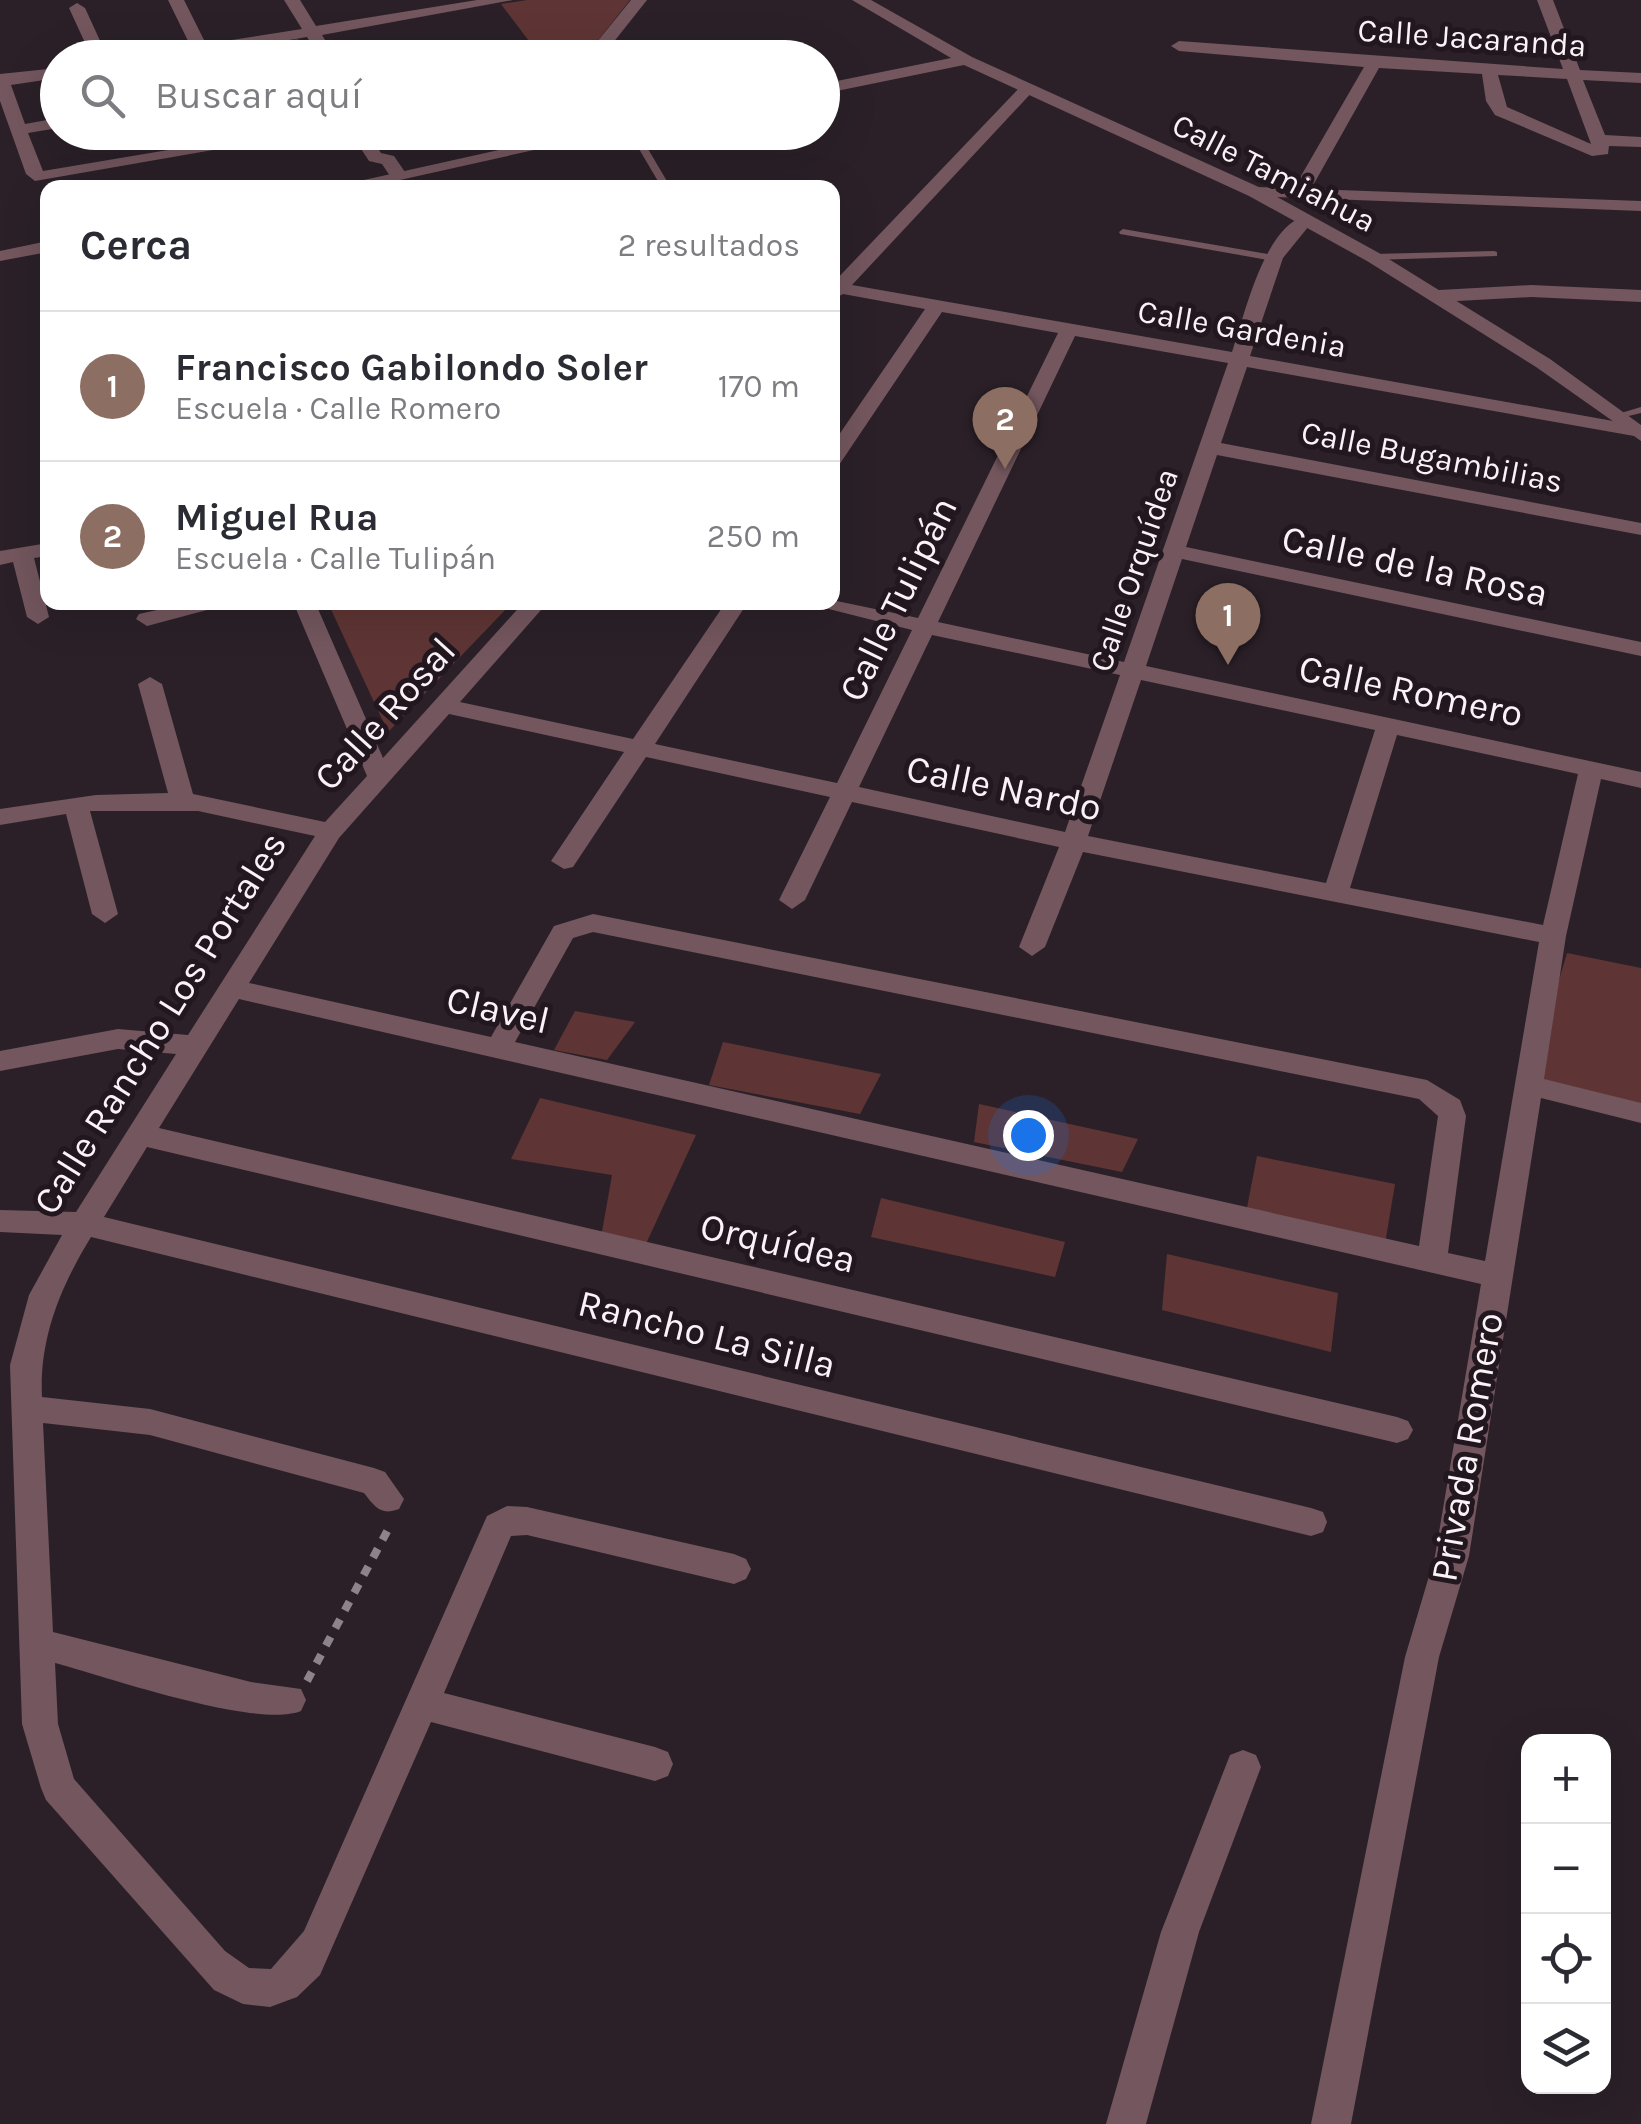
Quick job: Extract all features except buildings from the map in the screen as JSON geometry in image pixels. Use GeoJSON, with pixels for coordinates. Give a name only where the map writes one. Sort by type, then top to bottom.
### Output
{"type":"FeatureCollection","features":[{"type":"Feature","properties":{"kind":"street"},"geometry":{"type":"LineString","coordinates":[[176,0],[196,40]]}},
{"type":"Feature","properties":{"kind":"street"},"geometry":{"type":"LineString","coordinates":[[292,0],[317,40]]}},
{"type":"Feature","properties":{"kind":"street"},"geometry":{"type":"LineString","coordinates":[[263,40],[413,7],[505,0]]}},
{"type":"Feature","properties":{"kind":"street"},"geometry":{"type":"LineString","coordinates":[[607,40],[639,0]]}},
{"type":"Feature","properties":{"kind":"street","name":"Calle Tamiahua"},"geometry":{"type":"LineString","coordinates":[[860,0],[966,60],[1254,192],[1439,296],[1616,416],[1639,425]]}},
{"type":"Feature","properties":{"kind":"street"},"geometry":{"type":"LineString","coordinates":[[1545,0],[1577,75],[1599,146]]}},
{"type":"Feature","properties":{"kind":"street"},"geometry":{"type":"LineString","coordinates":[[77,8],[92,40]]}},
{"type":"Feature","properties":{"kind":"street","name":"Calle Jacaranda"},"geometry":{"type":"LineString","coordinates":[[1180,46],[1374,63],[1641,78]]}},
{"type":"Feature","properties":{"kind":"street"},"geometry":{"type":"LineString","coordinates":[[840,85],[966,60]]}},
{"type":"Feature","properties":{"kind":"street"},"geometry":{"type":"LineString","coordinates":[[1300,194],[1374,63]]}},
{"type":"Feature","properties":{"kind":"street"},"geometry":{"type":"LineString","coordinates":[[1489,70],[1494,101],[1501,111],[1599,146],[1641,142]]}},
{"type":"Feature","properties":{"kind":"street"},"geometry":{"type":"LineString","coordinates":[[40,76],[1,81],[34,174],[47,177],[204,150]]}},
{"type":"Feature","properties":{"kind":"street"},"geometry":{"type":"LineString","coordinates":[[840,287],[1028,88]]}},
{"type":"Feature","properties":{"kind":"street"},"geometry":{"type":"LineString","coordinates":[[18,130],[40,126]]}},
{"type":"Feature","properties":{"kind":"street"},"geometry":{"type":"LineString","coordinates":[[371,150],[393,167]]}},
{"type":"Feature","properties":{"kind":"street"},"geometry":{"type":"LineString","coordinates":[[392,150],[393,167]]}},
{"type":"Feature","properties":{"kind":"street"},"geometry":{"type":"LineString","coordinates":[[358,180],[393,167],[497,150]]}},
{"type":"Feature","properties":{"kind":"street"},"geometry":{"type":"LineString","coordinates":[[1254,192],[1641,206]]}},
{"type":"Feature","properties":{"kind":"street","name":"Calle Orquídea"},"geometry":{"type":"LineString","coordinates":[[1032,947],[1074,842],[1274,258],[1284,239],[1304,221]]}},
{"type":"Feature","properties":{"kind":"street"},"geometry":{"type":"LineString","coordinates":[[0,256],[40,248]]}},
{"type":"Feature","properties":{"kind":"street"},"geometry":{"type":"LineString","coordinates":[[1439,296],[1531,291],[1641,296]]}},
{"type":"Feature","properties":{"kind":"street","name":"Calle Gardenia"},"geometry":{"type":"LineString","coordinates":[[840,292],[1639,425]]}},
{"type":"Feature","properties":{"kind":"street"},"geometry":{"type":"LineString","coordinates":[[840,449],[936,306]]}},
{"type":"Feature","properties":{"kind":"street","name":"Calle Tulipán"},"geometry":{"type":"LineString","coordinates":[[792,900],[1068,329]]}},
{"type":"Feature","properties":{"kind":"street","name":"Calle Bugambilias"},"geometry":{"type":"LineString","coordinates":[[1212,448],[1641,529]]}},
{"type":"Feature","properties":{"kind":"street"},"geometry":{"type":"LineString","coordinates":[[38,617],[11,556],[40,551]]}},
{"type":"Feature","properties":{"kind":"street","name":"Calle de la Rosa"},"geometry":{"type":"LineString","coordinates":[[1176,551],[1641,650]]}},
{"type":"Feature","properties":{"kind":"street","name":"Calle Romero"},"geometry":{"type":"LineString","coordinates":[[840,608],[1641,780]]}},
{"type":"Feature","properties":{"kind":"street"},"geometry":{"type":"LineString","coordinates":[[147,619],[189,610]]}},
{"type":"Feature","properties":{"kind":"street"},"geometry":{"type":"LineString","coordinates":[[307,610],[379,776]]}},
{"type":"Feature","properties":{"kind":"street","name":"Calle Rosal"},"geometry":{"type":"LineString","coordinates":[[330,832],[530,610]]}},
{"type":"Feature","properties":{"kind":"street"},"geometry":{"type":"LineString","coordinates":[[564,861],[733,610]]}},
{"type":"Feature","properties":{"kind":"street"},"geometry":{"type":"LineString","coordinates":[[150,684],[183,803]]}},
{"type":"Feature","properties":{"kind":"street","name":"Calle Nardo"},"geometry":{"type":"LineString","coordinates":[[441,705],[1074,842],[1553,936]]}},
{"type":"Feature","properties":{"kind":"street"},"geometry":{"type":"LineString","coordinates":[[1336,893],[1388,725]]}},
{"type":"Feature","properties":{"kind":"street","name":"Privada Romero"},"geometry":{"type":"LineString","coordinates":[[1330,2124],[1422,1657],[1452,1556],[1553,936],[1590,768]]}},
{"type":"Feature","properties":{"kind":"street"},"geometry":{"type":"LineString","coordinates":[[0,818],[76,805],[156,800],[244,810],[330,832]]}},
{"type":"Feature","properties":{"kind":"street"},"geometry":{"type":"LineString","coordinates":[[76,805],[105,914]]}},
{"type":"Feature","properties":{"kind":"street","name":"Calle Rancho Los Portales"},"geometry":{"type":"LineString","coordinates":[[330,832],[84,1224],[44,1295],[25,1365],[40,1724],[59,1788],[212,1964],[236,1985],[272,1989],[298,1972],[317,1944],[420,1703]]}},
{"type":"Feature","properties":{"kind":"street"},"geometry":{"type":"LineString","coordinates":[[498,1048],[564,932],[593,923],[1427,1090],[1450,1107],[1452,1116],[1432,1261]]}},
{"type":"Feature","properties":{"kind":"street","name":"Clavel"},"geometry":{"type":"LineString","coordinates":[[231,988],[1498,1276]]}},
{"type":"Feature","properties":{"kind":"street"},"geometry":{"type":"LineString","coordinates":[[0,1061],[118,1039],[197,1046]]}},
{"type":"Feature","properties":{"kind":"street"},"geometry":{"type":"LineString","coordinates":[[1528,1085],[1641,1112]]}},
{"type":"Feature","properties":{"kind":"street","name":"Orquídea"},"geometry":{"type":"LineString","coordinates":[[141,1135],[1397,1430]]}},
{"type":"Feature","properties":{"kind":"street","name":"Rancho La Silla"},"geometry":{"type":"LineString","coordinates":[[0,1222],[84,1224],[1311,1522]]}},
{"type":"Feature","properties":{"kind":"street"},"geometry":{"type":"LineString","coordinates":[[27,1408],[150,1422],[374,1482],[388,1498]]}},
{"type":"Feature","properties":{"kind":"street"},"geometry":{"type":"LineString","coordinates":[[655,1764],[420,1703],[495,1534],[507,1520],[528,1521],[734,1569]]}},
{"type":"Feature","properties":{"kind":"street"},"geometry":{"type":"LineString","coordinates":[[36,1642],[251,1698],[289,1700]]}},
{"type":"Feature","properties":{"kind":"street"},"geometry":{"type":"LineString","coordinates":[[1126,2124],[1180,1932],[1243,1767]]}},
{"type":"Feature","properties":{"kind":"lane"},"geometry":{"type":"LineString","coordinates":[[644,150],[662,180]]}},
{"type":"Feature","properties":{"kind":"lane"},"geometry":{"type":"LineString","coordinates":[[1122,232],[1274,258]]}},
{"type":"Feature","properties":{"kind":"lane"},"geometry":{"type":"LineString","coordinates":[[1373,257],[1494,254]]}},
{"type":"Feature","properties":{"kind":"path"},"geometry":{"type":"LineString","coordinates":[[289,1700],[306,1683],[394,1518],[388,1498]]}},
{"type":"Feature","properties":{"kind":"shaded area"},"geometry":{"type":"Polygon","coordinates":[[[527,0],[630,0],[598,40],[528,40],[501,4],[527,0]]]}},
{"type":"Feature","properties":{"kind":"shaded area"},"geometry":{"type":"Polygon","coordinates":[[[331,610],[505,610],[388,732],[331,610]]]}},
{"type":"Feature","properties":{"kind":"shaded area"},"geometry":{"type":"Polygon","coordinates":[[[1567,953],[1641,968],[1641,1113],[1528,1085],[1567,953]]]}},
{"type":"Feature","properties":{"kind":"shaded area"},"geometry":{"type":"Polygon","coordinates":[[[575,1011],[635,1022],[607,1060],[554,1050],[575,1011]]]}},
{"type":"Feature","properties":{"kind":"shaded area"},"geometry":{"type":"Polygon","coordinates":[[[723,1042],[881,1074],[860,1114],[709,1085],[723,1042]]]}},
{"type":"Feature","properties":{"kind":"shaded area"},"geometry":{"type":"Polygon","coordinates":[[[540,1098],[696,1135],[645,1246],[600,1243],[612,1175],[511,1159],[540,1098]]]}},
{"type":"Feature","properties":{"kind":"shaded area"},"geometry":{"type":"Polygon","coordinates":[[[979,1104],[1138,1139],[1122,1172],[974,1142],[979,1104]]]}},
{"type":"Feature","properties":{"kind":"shaded area"},"geometry":{"type":"Polygon","coordinates":[[[1257,1156],[1395,1184],[1384,1250],[1245,1218],[1257,1156]]]}},
{"type":"Feature","properties":{"kind":"shaded area"},"geometry":{"type":"Polygon","coordinates":[[[881,1198],[1065,1242],[1055,1277],[871,1237],[881,1198]]]}},
{"type":"Feature","properties":{"kind":"shaded area"},"geometry":{"type":"Polygon","coordinates":[[[1167,1254],[1338,1293],[1331,1352],[1162,1310],[1167,1254]]]}},
{"type":"Feature","properties":{"kind":"place","name":"Miguel Rua"},"geometry":{"type":"Point","coordinates":[1005,469]}},
{"type":"Feature","properties":{"kind":"place","name":"Francisco Gabilondo Soler"},"geometry":{"type":"Point","coordinates":[1228,665]}}]}
